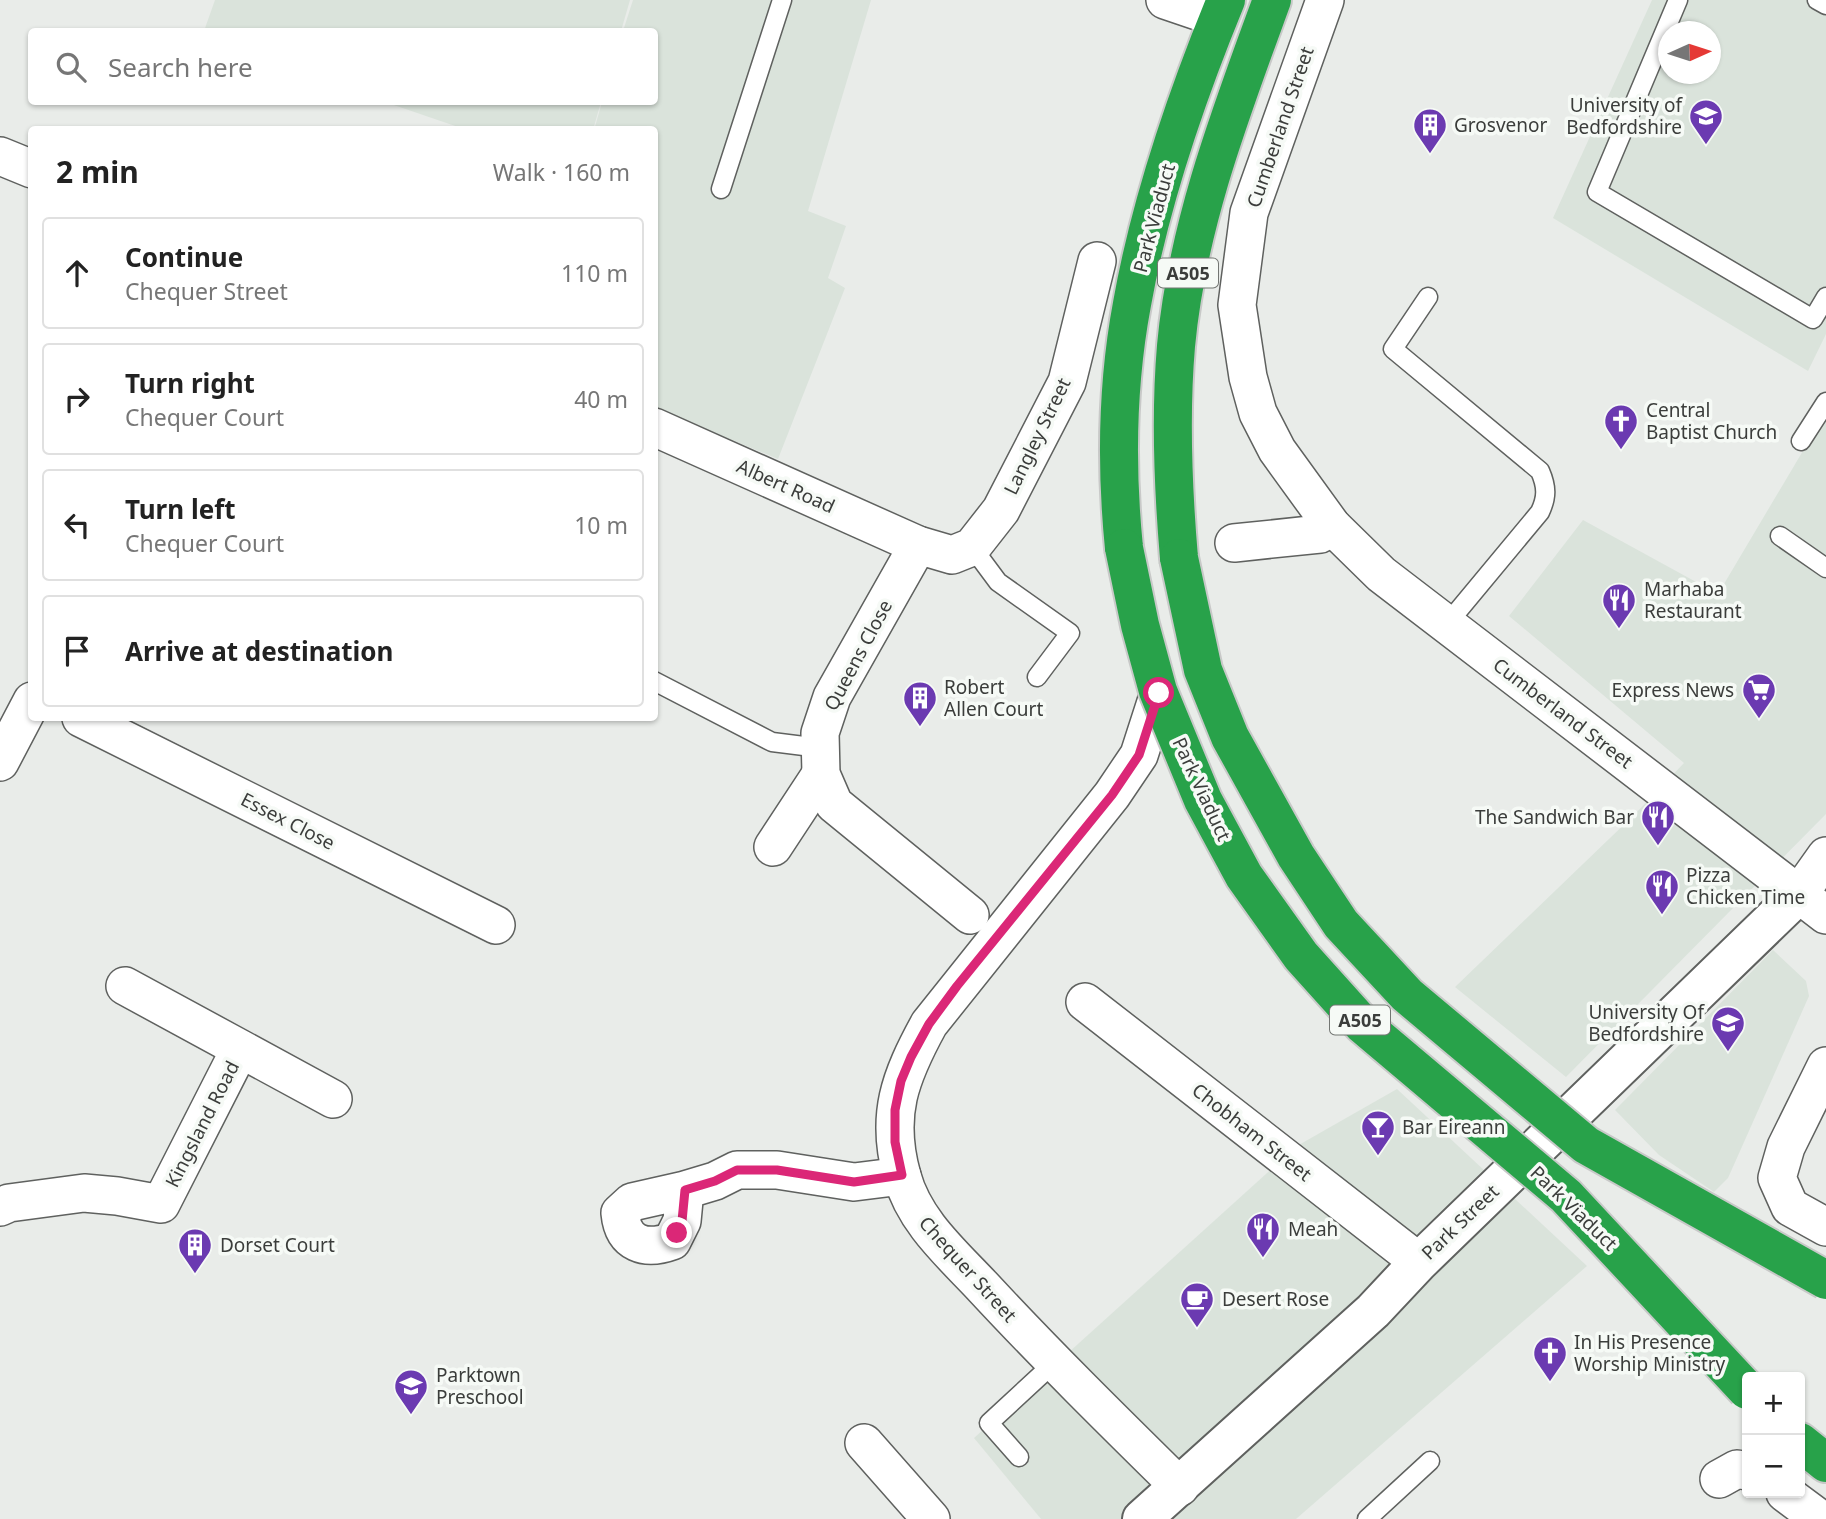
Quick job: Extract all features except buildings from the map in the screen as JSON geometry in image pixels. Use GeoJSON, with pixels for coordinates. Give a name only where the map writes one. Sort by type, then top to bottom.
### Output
{"type":"FeatureCollection","features":[{"type":"Feature","properties":{"kind":"highway","name":"A505"},"geometry":{"type":"LineString","coordinates":[[1272,0],[1226,125],[1191,254],[1176,346],[1173,494],[1179,558],[1203,670],[1230,737],[1296,856],[1341,924],[1407,995],[1586,1145],[1826,1280]]}},
{"type":"Feature","properties":{"kind":"highway","name":"Park Viaduct"},"geometry":{"type":"LineString","coordinates":[[1222,9],[1151,220],[1131,307],[1120,404],[1120,508],[1124,548],[1140,625],[1159,693],[1203,800],[1244,876],[1301,956],[1363,1025],[1566,1196],[1742,1385]]}},
{"type":"Feature","properties":{"kind":"highway"},"geometry":{"type":"LineString","coordinates":[[1805,1446],[1826,1463]]}},
{"type":"Feature","properties":{"kind":"street"},"geometry":{"type":"LineString","coordinates":[[1165,0],[1222,9]]}},
{"type":"Feature","properties":{"kind":"street","name":"Cumberland Street"},"geometry":{"type":"LineString","coordinates":[[1325,0],[1249,213],[1237,305],[1248,377],[1258,413],[1278,450],[1332,526],[1381,574],[1813,904]]}},
{"type":"Feature","properties":{"kind":"street"},"geometry":{"type":"LineString","coordinates":[[0,156],[28,167]]}},
{"type":"Feature","properties":{"kind":"street","name":"Langley Street"},"geometry":{"type":"LineString","coordinates":[[972,547],[1001,510],[1067,382],[1097,261]]}},
{"type":"Feature","properties":{"kind":"street","name":"Albert Road"},"geometry":{"type":"LineString","coordinates":[[658,430],[918,545]]}},
{"type":"Feature","properties":{"kind":"street"},"geometry":{"type":"LineString","coordinates":[[1234,543],[1320,534],[1332,526]]}},
{"type":"Feature","properties":{"kind":"street"},"geometry":{"type":"LineString","coordinates":[[918,545],[952,555],[972,547]]}},
{"type":"Feature","properties":{"kind":"street","name":"Queens Close"},"geometry":{"type":"LineString","coordinates":[[821,761],[820,733],[832,697],[918,545]]}},
{"type":"Feature","properties":{"kind":"street","name":"Chequer Street"},"geometry":{"type":"LineString","coordinates":[[1159,693],[1139,755],[1133,765],[929,1024],[901,1081],[895,1110],[895,1142],[910,1200],[924,1223],[1055,1362],[1180,1487]]}},
{"type":"Feature","properties":{"kind":"street"},"geometry":{"type":"LineString","coordinates":[[0,762],[28,709]]}},
{"type":"Feature","properties":{"kind":"street","name":"Essex Close"},"geometry":{"type":"LineString","coordinates":[[87,721],[496,925]]}},
{"type":"Feature","properties":{"kind":"street"},"geometry":{"type":"LineString","coordinates":[[773,848],[821,761]]}},
{"type":"Feature","properties":{"kind":"street"},"geometry":{"type":"LineString","coordinates":[[821,761],[834,804],[970,915]]}},
{"type":"Feature","properties":{"kind":"street","name":"Park Street"},"geometry":{"type":"LineString","coordinates":[[1142,1519],[1373,1311],[1419,1262],[1813,904],[1826,856]]}},
{"type":"Feature","properties":{"kind":"street","name":"Kingsland Road"},"geometry":{"type":"LineString","coordinates":[[125,986],[332,1100]]}},
{"type":"Feature","properties":{"kind":"street","name":"Chobham Street"},"geometry":{"type":"LineString","coordinates":[[1085,1003],[1419,1262]]}},
{"type":"Feature","properties":{"kind":"street","name":"Kingsland Road"},"geometry":{"type":"LineString","coordinates":[[0,1207],[9,1203],[84,1193],[161,1204],[240,1049]]}},
{"type":"Feature","properties":{"kind":"street"},"geometry":{"type":"LineString","coordinates":[[1826,1066],[1786,1147],[1777,1178],[1790,1207],[1826,1227]]}},
{"type":"Feature","properties":{"kind":"street"},"geometry":{"type":"LineString","coordinates":[[685,1190],[715,1181],[737,1170],[777,1170],[854,1182],[902,1175]]}},
{"type":"Feature","properties":{"kind":"street"},"geometry":{"type":"LineString","coordinates":[[864,1443],[932,1519]]}},
{"type":"Feature","properties":{"kind":"street"},"geometry":{"type":"LineString","coordinates":[[1792,1498],[1820,1519]]}},
{"type":"Feature","properties":{"kind":"lane"},"geometry":{"type":"LineString","coordinates":[[720,189],[782,0]]}},
{"type":"Feature","properties":{"kind":"lane"},"geometry":{"type":"LineString","coordinates":[[1678,0],[1597,192],[1813,319],[1826,297]]}},
{"type":"Feature","properties":{"kind":"lane"},"geometry":{"type":"LineString","coordinates":[[1817,0],[1826,5]]}},
{"type":"Feature","properties":{"kind":"lane"},"geometry":{"type":"LineString","coordinates":[[1428,298],[1393,349],[1540,471],[1545,483],[1546,498],[1540,512],[1447,624]]}},
{"type":"Feature","properties":{"kind":"lane"},"geometry":{"type":"LineString","coordinates":[[1801,441],[1826,402]]}},
{"type":"Feature","properties":{"kind":"lane"},"geometry":{"type":"LineString","coordinates":[[1780,536],[1826,568]]}},
{"type":"Feature","properties":{"kind":"lane"},"geometry":{"type":"LineString","coordinates":[[972,547],[998,582],[1070,633],[1037,677]]}},
{"type":"Feature","properties":{"kind":"lane"},"geometry":{"type":"LineString","coordinates":[[658,683],[772,742],[821,761]]}},
{"type":"Feature","properties":{"kind":"lane"},"geometry":{"type":"LineString","coordinates":[[1019,1457],[989,1423],[1055,1362]]}},
{"type":"Feature","properties":{"kind":"lane"},"geometry":{"type":"LineString","coordinates":[[1367,1519],[1430,1461]]}},
{"type":"Feature","properties":{"kind":"shaded area"},"geometry":{"type":"Polygon","coordinates":[[[215,0],[630,0],[622,28],[205,28],[215,0]]]}},
{"type":"Feature","properties":{"kind":"shaded area"},"geometry":{"type":"Polygon","coordinates":[[[633,0],[871,0],[808,211],[846,226],[828,278],[845,288],[778,459],[658,409],[658,126],[595,126],[601,105],[658,105],[658,28],[624,28],[633,0]]]}},
{"type":"Feature","properties":{"kind":"shaded area","name":"University of Bedfordshire"},"geometry":{"type":"Polygon","coordinates":[[[1652,0],[1826,0],[1826,334],[1808,371],[1553,218],[1652,0]]]}},
{"type":"Feature","properties":{"kind":"shaded area"},"geometry":{"type":"Polygon","coordinates":[[[394,105],[600,105],[594,126],[455,126],[394,105]]]}},
{"type":"Feature","properties":{"kind":"shaded area"},"geometry":{"type":"Polygon","coordinates":[[[1826,412],[1826,814],[1566,1077],[1455,987],[1636,813],[1684,763],[1509,616],[1583,520],[1718,594],[1826,412]]]}},
{"type":"Feature","properties":{"kind":"shaded area","name":"University Of Bedfordshire"},"geometry":{"type":"Polygon","coordinates":[[[1773,950],[1806,981],[1809,996],[1728,1178],[1714,1192],[1659,1155],[1615,1110],[1773,950]]]}},
{"type":"Feature","properties":{"kind":"shaded area"},"geometry":{"type":"Polygon","coordinates":[[[1397,1089],[1587,1266],[1296,1519],[1041,1519],[974,1438],[1297,1146],[1397,1089]]]}},
{"type":"Feature","properties":{"kind":"place","name":"University of Bedfordshire"},"geometry":{"type":"Point","coordinates":[1706,146]}},
{"type":"Feature","properties":{"kind":"place","name":"Grosvenor"},"geometry":{"type":"Point","coordinates":[1430,155]}},
{"type":"Feature","properties":{"kind":"place","name":"Central Baptist Church"},"geometry":{"type":"Point","coordinates":[1621,451]}},
{"type":"Feature","properties":{"kind":"place","name":"Marhaba Restaurant"},"geometry":{"type":"Point","coordinates":[1619,630]}},
{"type":"Feature","properties":{"kind":"place","name":"Express News"},"geometry":{"type":"Point","coordinates":[1759,720]}},
{"type":"Feature","properties":{"kind":"place","name":"Robert Allen Court"},"geometry":{"type":"Point","coordinates":[920,728]}},
{"type":"Feature","properties":{"kind":"place","name":"The Sandwich Bar"},"geometry":{"type":"Point","coordinates":[1658,847]}},
{"type":"Feature","properties":{"kind":"place","name":"Pizza Chicken Time"},"geometry":{"type":"Point","coordinates":[1662,916]}},
{"type":"Feature","properties":{"kind":"place","name":"University Of Bedfordshire"},"geometry":{"type":"Point","coordinates":[1728,1053]}},
{"type":"Feature","properties":{"kind":"place","name":"Bar Eireann"},"geometry":{"type":"Point","coordinates":[1378,1157]}},
{"type":"Feature","properties":{"kind":"place","name":"Meah"},"geometry":{"type":"Point","coordinates":[1263,1259]}},
{"type":"Feature","properties":{"kind":"place","name":"Dorset Court"},"geometry":{"type":"Point","coordinates":[195,1275]}},
{"type":"Feature","properties":{"kind":"place","name":"Desert Rose"},"geometry":{"type":"Point","coordinates":[1197,1329]}},
{"type":"Feature","properties":{"kind":"place","name":"In His Presence Worship Ministry"},"geometry":{"type":"Point","coordinates":[1550,1383]}},
{"type":"Feature","properties":{"kind":"place","name":"Parktown Preschool"},"geometry":{"type":"Point","coordinates":[411,1416]}},
{"type":"Feature","properties":{"kind":"route"},"geometry":{"type":"LineString","coordinates":[[677,1233],[682,1221],[685,1190],[715,1181],[737,1170],[777,1170],[854,1182],[902,1175],[895,1142],[895,1110],[901,1081],[911,1057],[929,1024],[957,986],[1112,795],[1139,755],[1159,693]]}}]}
